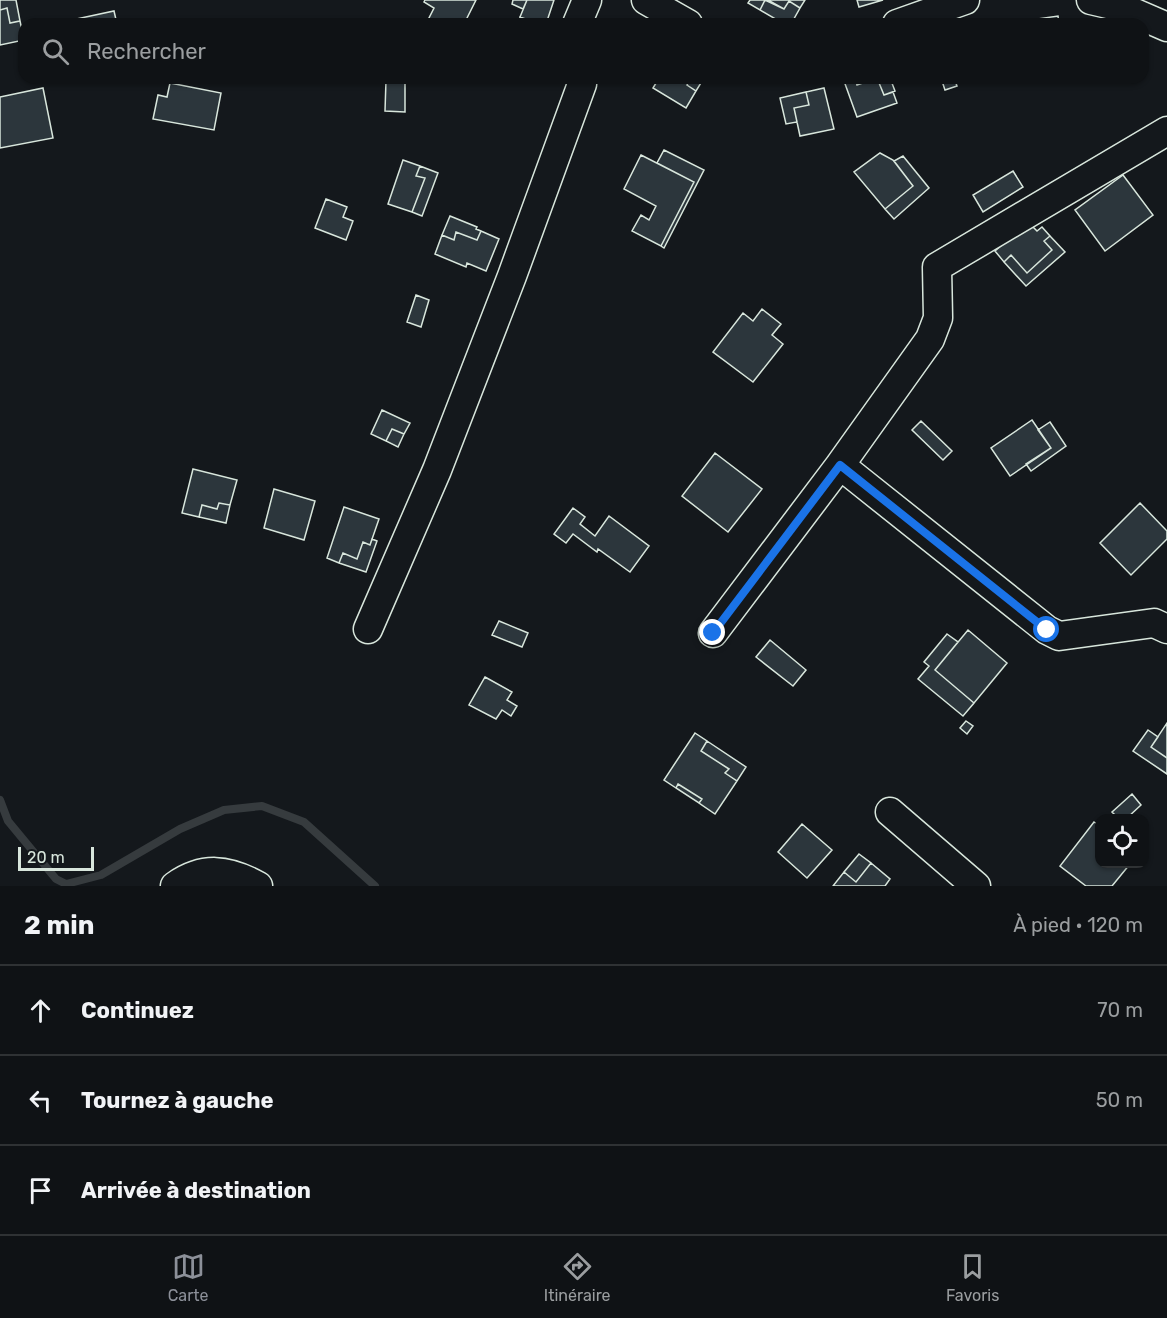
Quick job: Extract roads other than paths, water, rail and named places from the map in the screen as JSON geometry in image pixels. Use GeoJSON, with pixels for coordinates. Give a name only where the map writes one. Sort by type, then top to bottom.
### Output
{"type":"FeatureCollection","features":[{"type":"Feature","properties":{"kind":"street"},"geometry":{"type":"LineString","coordinates":[[579,18],[587,0]]}},
{"type":"Feature","properties":{"kind":"street"},"geometry":{"type":"LineString","coordinates":[[646,0],[678,18]]}},
{"type":"Feature","properties":{"kind":"street"},"geometry":{"type":"LineString","coordinates":[[914,18],[965,0]]}},
{"type":"Feature","properties":{"kind":"street"},"geometry":{"type":"LineString","coordinates":[[1091,0],[1121,7],[1146,18]]}},
{"type":"Feature","properties":{"kind":"street"},"geometry":{"type":"LineString","coordinates":[[1149,19],[1167,27]]}},
{"type":"Feature","properties":{"kind":"street"},"geometry":{"type":"LineString","coordinates":[[368,629],[437,470],[582,84]]}},
{"type":"Feature","properties":{"kind":"street"},"geometry":{"type":"LineString","coordinates":[[713,633],[840,465],[930,339],[938,318],[937,267],[1167,131]]}},
{"type":"Feature","properties":{"kind":"street"},"geometry":{"type":"LineString","coordinates":[[840,465],[1047,630],[1059,636],[1154,622],[1167,630]]}},
{"type":"Feature","properties":{"kind":"street"},"geometry":{"type":"LineString","coordinates":[[890,812],[976,886]]}},
{"type":"Feature","properties":{"kind":"street"},"geometry":{"type":"LineString","coordinates":[[175,886],[199,873],[223,871],[258,886]]}},
{"type":"Feature","properties":{"kind":"waterway"},"geometry":{"type":"LineString","coordinates":[[0,800],[8,821],[56,879],[66,884],[101,875],[180,829],[224,810],[262,806],[304,822],[375,886]]}}]}
